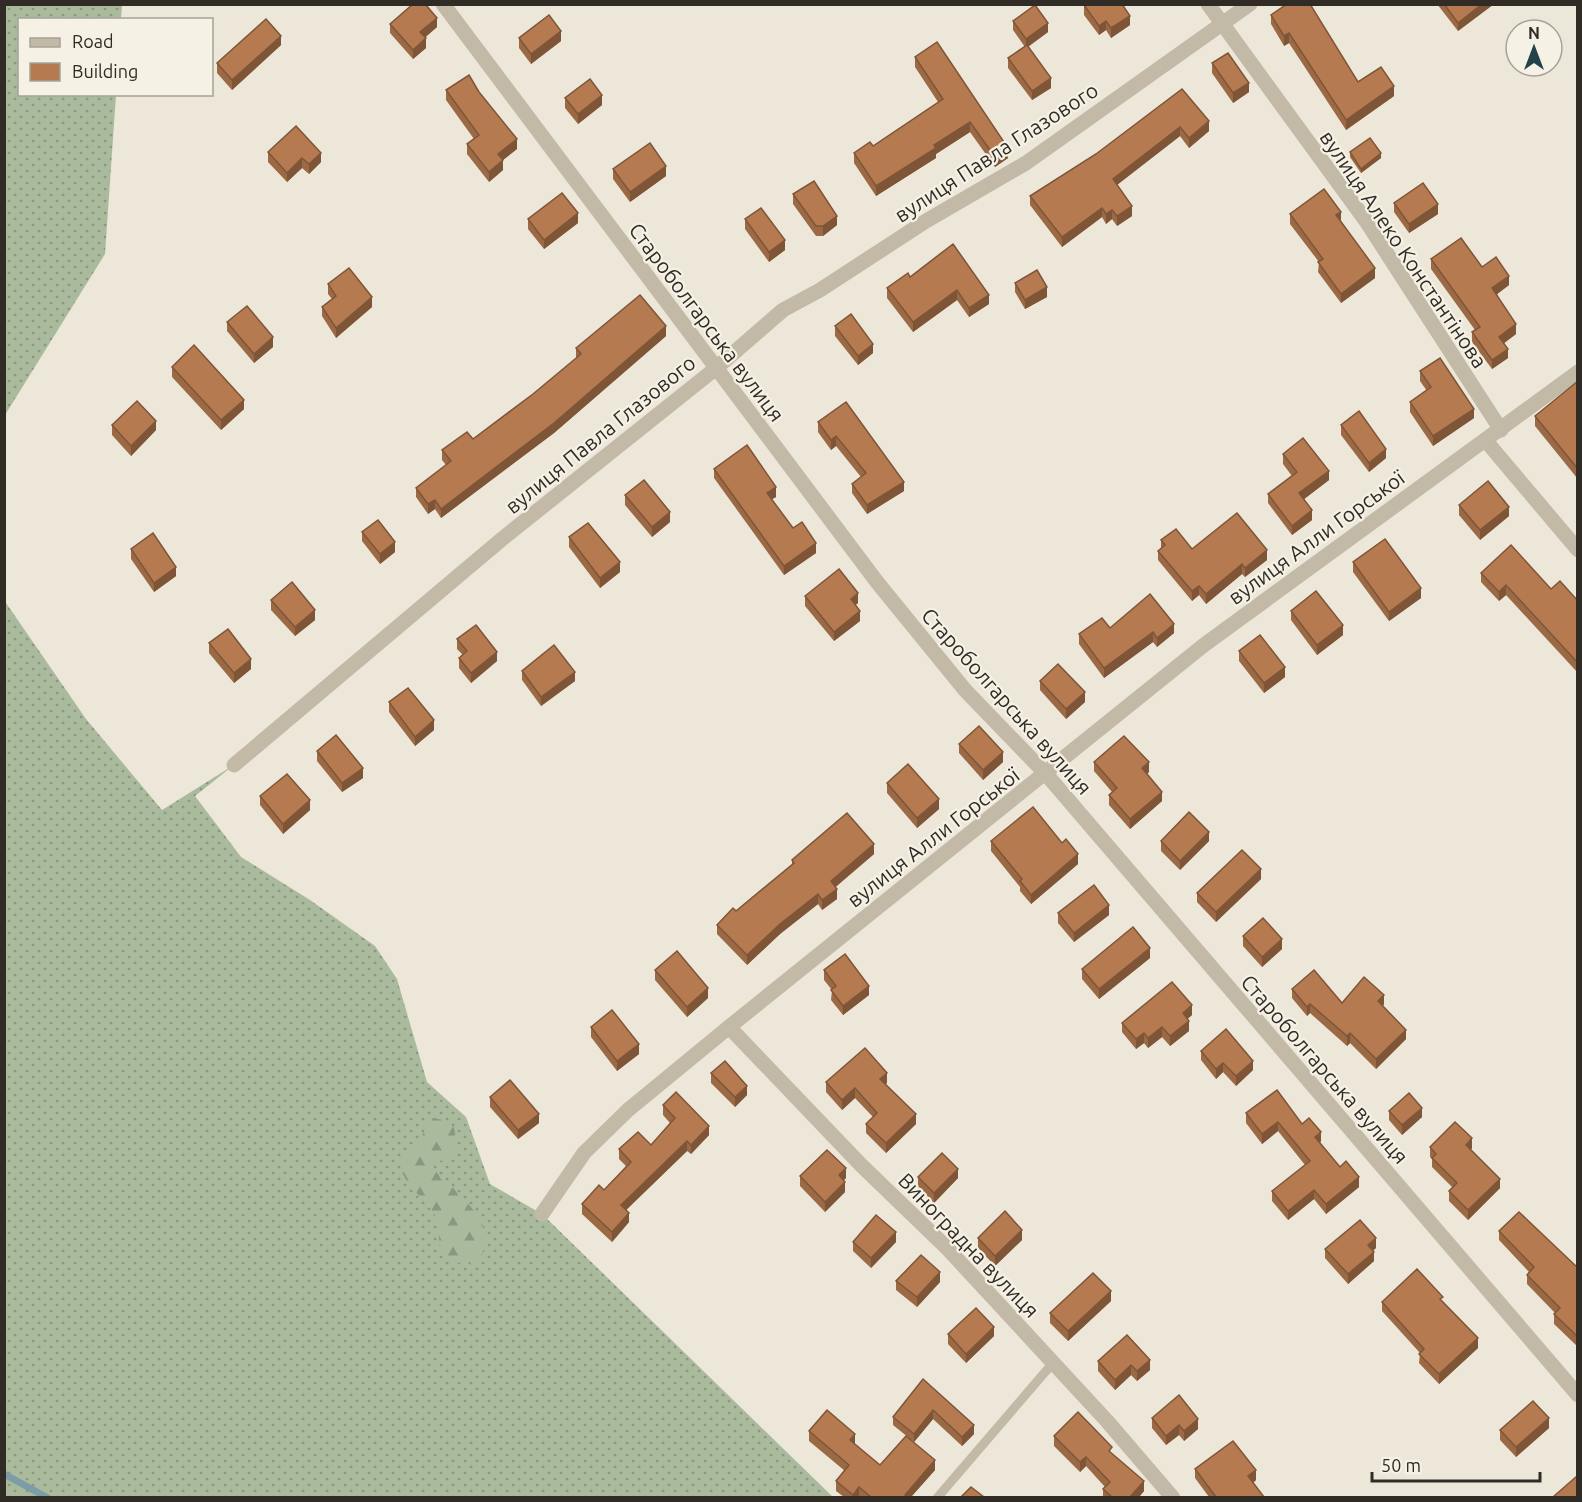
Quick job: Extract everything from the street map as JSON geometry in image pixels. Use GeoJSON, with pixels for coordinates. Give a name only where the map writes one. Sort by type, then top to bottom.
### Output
{"type":"FeatureCollection","features":[{"type":"Feature","properties":{"kind":"street","name":"Староболгарська вулиця"},"geometry":{"type":"LineString","coordinates":[[443,4],[877,582],[965,690],[1046,774],[1578,1395]]}},
{"type":"Feature","properties":{"kind":"street","name":"вулиця Алеко Константінова"},"geometry":{"type":"LineString","coordinates":[[1208,4],[1366,221],[1501,430]]}},
{"type":"Feature","properties":{"kind":"street","name":"вулиця Павла Глазового"},"geometry":{"type":"LineString","coordinates":[[234,765],[502,539],[715,369],[783,310],[798,299],[820,291],[926,221],[1026,162],[1250,4]]}},
{"type":"Feature","properties":{"kind":"street","name":"вулиця Алли Горської"},"geometry":{"type":"LineString","coordinates":[[542,1214],[585,1153],[628,1110],[729,1027],[1213,638],[1578,372]]}},
{"type":"Feature","properties":{"kind":"street"},"geometry":{"type":"LineString","coordinates":[[1486,441],[1578,550]]}},
{"type":"Feature","properties":{"kind":"street","name":"Виноградна вулиця"},"geometry":{"type":"LineString","coordinates":[[729,1027],[861,1165],[946,1247],[1107,1421],[1173,1497]]}},
{"type":"Feature","properties":{"kind":"lane"},"geometry":{"type":"LineString","coordinates":[[937,1497],[1052,1364]]}},
{"type":"Feature","properties":{"kind":"green space"},"geometry":{"type":"Polygon","coordinates":[[[5,4],[122,5],[121,18],[18,18],[18,96],[116,96],[105,254],[5,415],[5,4]]]}},
{"type":"Feature","properties":{"kind":"green space"},"geometry":{"type":"Polygon","coordinates":[[[4,600],[86,719],[162,810],[234,765],[195,796],[241,857],[310,900],[375,946],[397,979],[427,1082],[466,1117],[490,1184],[542,1214],[833,1497],[5,1497],[4,600]]]}},
{"type":"Feature","properties":{"kind":"green space"},"geometry":{"type":"Polygon","coordinates":[[[430,1118],[445,1120],[454,1127],[457,1149],[452,1157],[434,1163],[433,1167],[474,1210],[481,1223],[485,1235],[484,1249],[477,1263],[461,1263],[446,1256],[440,1246],[436,1217],[403,1174],[400,1158],[419,1143],[430,1118]]]}},
{"type":"Feature","properties":{"kind":"building"},"geometry":{"type":"Polygon","coordinates":[[[413,4],[425,4],[437,18],[420,32],[426,38],[413,50],[390,24],[413,4]]]}},
{"type":"Feature","properties":{"kind":"building"},"geometry":{"type":"Polygon","coordinates":[[[1122,4],[1130,16],[1111,28],[1106,21],[1099,26],[1084,5],[1122,4]]]}},
{"type":"Feature","properties":{"kind":"building"},"geometry":{"type":"Polygon","coordinates":[[[1287,4],[1310,4],[1358,82],[1381,67],[1394,86],[1346,120],[1289,33],[1284,36],[1271,15],[1287,4]]]}},
{"type":"Feature","properties":{"kind":"building"},"geometry":{"type":"Polygon","coordinates":[[[1444,4],[1482,4],[1458,23],[1444,4]]]}},
{"type":"Feature","properties":{"kind":"building"},"geometry":{"type":"Polygon","coordinates":[[[1035,5],[1048,23],[1026,39],[1013,21],[1035,5]]]}},
{"type":"Feature","properties":{"kind":"building"},"geometry":{"type":"Polygon","coordinates":[[[549,15],[561,31],[531,54],[519,38],[549,15]]]}},
{"type":"Feature","properties":{"kind":"building"},"geometry":{"type":"Polygon","coordinates":[[[266,19],[281,36],[232,80],[217,63],[266,19]]]}},
{"type":"Feature","properties":{"kind":"building"},"geometry":{"type":"Polygon","coordinates":[[[937,42],[1008,148],[995,157],[970,122],[934,145],[936,148],[876,186],[854,153],[870,142],[873,146],[943,99],[915,57],[937,42]]]}},
{"type":"Feature","properties":{"kind":"building"},"geometry":{"type":"Polygon","coordinates":[[[1027,45],[1051,78],[1032,91],[1008,58],[1027,45]]]}},
{"type":"Feature","properties":{"kind":"building"},"geometry":{"type":"Polygon","coordinates":[[[1228,53],[1249,83],[1233,93],[1212,63],[1228,53]]]}},
{"type":"Feature","properties":{"kind":"building"},"geometry":{"type":"Polygon","coordinates":[[[469,75],[479,92],[517,139],[498,154],[503,160],[489,172],[467,144],[479,135],[446,90],[469,75]]]}},
{"type":"Feature","properties":{"kind":"building"},"geometry":{"type":"Polygon","coordinates":[[[590,79],[602,95],[578,114],[565,98],[590,79]]]}},
{"type":"Feature","properties":{"kind":"building"},"geometry":{"type":"Polygon","coordinates":[[[1182,89],[1209,121],[1189,138],[1180,127],[1113,179],[1132,206],[1117,216],[1112,210],[1106,214],[1102,208],[1062,237],[1030,196],[1096,154],[1182,89]]]}},
{"type":"Feature","properties":{"kind":"building"},"geometry":{"type":"Polygon","coordinates":[[[296,126],[321,153],[309,164],[302,158],[287,173],[268,152],[296,126]]]}},
{"type":"Feature","properties":{"kind":"building"},"geometry":{"type":"Polygon","coordinates":[[[1370,138],[1381,153],[1361,169],[1350,152],[1370,138]]]}},
{"type":"Feature","properties":{"kind":"building"},"geometry":{"type":"Polygon","coordinates":[[[650,143],[666,166],[630,192],[613,169],[650,143]]]}},
{"type":"Feature","properties":{"kind":"building"},"geometry":{"type":"Polygon","coordinates":[[[814,181],[837,216],[823,226],[816,226],[793,194],[814,181]]]}},
{"type":"Feature","properties":{"kind":"building"},"geometry":{"type":"Polygon","coordinates":[[[1423,183],[1438,204],[1409,224],[1394,203],[1423,183]]]}},
{"type":"Feature","properties":{"kind":"building"},"geometry":{"type":"Polygon","coordinates":[[[1324,189],[1341,212],[1336,215],[1375,268],[1341,294],[1318,262],[1323,259],[1290,214],[1324,189]]]}},
{"type":"Feature","properties":{"kind":"building"},"geometry":{"type":"Polygon","coordinates":[[[562,193],[578,213],[544,240],[528,219],[562,193]]]}},
{"type":"Feature","properties":{"kind":"building"},"geometry":{"type":"Polygon","coordinates":[[[761,208],[785,240],[769,252],[745,219],[761,208]]]}},
{"type":"Feature","properties":{"kind":"building"},"geometry":{"type":"Polygon","coordinates":[[[1461,238],[1482,267],[1496,257],[1509,276],[1492,288],[1516,324],[1499,337],[1508,349],[1492,360],[1472,332],[1480,327],[1431,259],[1461,238]]]}},
{"type":"Feature","properties":{"kind":"building"},"geometry":{"type":"Polygon","coordinates":[[[953,244],[989,295],[969,308],[957,290],[913,322],[887,288],[908,273],[910,277],[953,244]]]}},
{"type":"Feature","properties":{"kind":"building"},"geometry":{"type":"Polygon","coordinates":[[[349,268],[372,297],[336,328],[322,307],[336,296],[328,284],[349,268]]]}},
{"type":"Feature","properties":{"kind":"building"},"geometry":{"type":"Polygon","coordinates":[[[1037,270],[1047,287],[1025,300],[1015,283],[1037,270]]]}},
{"type":"Feature","properties":{"kind":"building"},"geometry":{"type":"Polygon","coordinates":[[[640,295],[666,326],[554,423],[441,509],[435,500],[428,504],[416,488],[451,461],[442,450],[467,432],[473,439],[533,394],[581,354],[576,348],[640,295]]]}},
{"type":"Feature","properties":{"kind":"building"},"geometry":{"type":"Polygon","coordinates":[[[247,306],[273,337],[254,354],[227,322],[247,306]]]}},
{"type":"Feature","properties":{"kind":"building"},"geometry":{"type":"Polygon","coordinates":[[[851,314],[873,344],[858,356],[835,326],[851,314]]]}},
{"type":"Feature","properties":{"kind":"building"},"geometry":{"type":"Polygon","coordinates":[[[194,345],[244,400],[221,420],[172,367],[194,345]]]}},
{"type":"Feature","properties":{"kind":"building"},"geometry":{"type":"Polygon","coordinates":[[[1440,358],[1474,409],[1433,436],[1410,402],[1431,387],[1420,371],[1440,358]]]}},
{"type":"Feature","properties":{"kind":"building"},"geometry":{"type":"Polygon","coordinates":[[[1578,381],[1578,468],[1577,468],[1535,416],[1578,381]]]}},
{"type":"Feature","properties":{"kind":"building"},"geometry":{"type":"Polygon","coordinates":[[[137,401],[156,421],[131,446],[112,425],[137,401]]]}},
{"type":"Feature","properties":{"kind":"building"},"geometry":{"type":"Polygon","coordinates":[[[846,402],[904,482],[867,505],[852,484],[866,473],[836,436],[831,440],[818,422],[846,402]]]}},
{"type":"Feature","properties":{"kind":"building"},"geometry":{"type":"Polygon","coordinates":[[[1359,411],[1386,449],[1369,463],[1341,425],[1359,411]]]}},
{"type":"Feature","properties":{"kind":"building"},"geometry":{"type":"Polygon","coordinates":[[[1303,438],[1329,471],[1299,493],[1312,510],[1292,526],[1268,494],[1297,472],[1283,454],[1303,438]]]}},
{"type":"Feature","properties":{"kind":"building"},"geometry":{"type":"Polygon","coordinates":[[[747,445],[776,487],[767,493],[793,528],[802,522],[816,543],[784,566],[714,469],[747,445]]]}},
{"type":"Feature","properties":{"kind":"building"},"geometry":{"type":"Polygon","coordinates":[[[644,480],[670,512],[652,527],[625,495],[644,480]]]}},
{"type":"Feature","properties":{"kind":"building"},"geometry":{"type":"Polygon","coordinates":[[[1488,481],[1509,507],[1480,530],[1459,505],[1488,481]]]}},
{"type":"Feature","properties":{"kind":"building"},"geometry":{"type":"Polygon","coordinates":[[[1237,513],[1267,550],[1245,568],[1242,564],[1206,594],[1199,586],[1192,591],[1158,551],[1165,545],[1161,540],[1176,529],[1192,549],[1237,513]]]}},
{"type":"Feature","properties":{"kind":"building"},"geometry":{"type":"Polygon","coordinates":[[[378,520],[395,542],[380,554],[362,532],[378,520]]]}},
{"type":"Feature","properties":{"kind":"building"},"geometry":{"type":"Polygon","coordinates":[[[588,523],[620,562],[600,578],[569,537],[588,523]]]}},
{"type":"Feature","properties":{"kind":"building"},"geometry":{"type":"Polygon","coordinates":[[[153,533],[176,567],[154,583],[131,549],[153,533]]]}},
{"type":"Feature","properties":{"kind":"building"},"geometry":{"type":"Polygon","coordinates":[[[1385,539],[1421,588],[1389,612],[1353,562],[1385,539]]]}},
{"type":"Feature","properties":{"kind":"building"},"geometry":{"type":"Polygon","coordinates":[[[1511,545],[1551,589],[1560,581],[1578,601],[1578,663],[1506,585],[1499,592],[1481,573],[1511,545]]]}},
{"type":"Feature","properties":{"kind":"building"},"geometry":{"type":"Polygon","coordinates":[[[839,569],[858,593],[851,599],[860,611],[834,632],[805,596],[839,569]]]}},
{"type":"Feature","properties":{"kind":"building"},"geometry":{"type":"Polygon","coordinates":[[[292,582],[315,610],[295,627],[271,600],[292,582]]]}},
{"type":"Feature","properties":{"kind":"building"},"geometry":{"type":"Polygon","coordinates":[[[1316,591],[1343,625],[1317,645],[1291,611],[1316,591]]]}},
{"type":"Feature","properties":{"kind":"building"},"geometry":{"type":"Polygon","coordinates":[[[1150,594],[1174,624],[1157,638],[1153,632],[1104,668],[1079,634],[1102,618],[1110,628],[1150,594]]]}},
{"type":"Feature","properties":{"kind":"building"},"geometry":{"type":"Polygon","coordinates":[[[476,625],[497,652],[471,673],[459,658],[467,651],[457,639],[476,625]]]}},
{"type":"Feature","properties":{"kind":"building"},"geometry":{"type":"Polygon","coordinates":[[[228,629],[251,659],[234,673],[209,643],[228,629]]]}},
{"type":"Feature","properties":{"kind":"building"},"geometry":{"type":"Polygon","coordinates":[[[1260,635],[1285,667],[1264,683],[1239,651],[1260,635]]]}},
{"type":"Feature","properties":{"kind":"building"},"geometry":{"type":"Polygon","coordinates":[[[554,645],[575,672],[541,697],[522,671],[554,645]]]}},
{"type":"Feature","properties":{"kind":"building"},"geometry":{"type":"Polygon","coordinates":[[[1058,664],[1085,692],[1066,709],[1040,681],[1058,664]]]}},
{"type":"Feature","properties":{"kind":"building"},"geometry":{"type":"Polygon","coordinates":[[[408,688],[434,720],[415,737],[389,702],[408,688]]]}},
{"type":"Feature","properties":{"kind":"building"},"geometry":{"type":"Polygon","coordinates":[[[979,726],[1003,752],[983,770],[959,744],[979,726]]]}},
{"type":"Feature","properties":{"kind":"building"},"geometry":{"type":"Polygon","coordinates":[[[336,735],[363,768],[342,783],[317,751],[336,735]]]}},
{"type":"Feature","properties":{"kind":"building"},"geometry":{"type":"Polygon","coordinates":[[[1124,736],[1149,762],[1142,768],[1162,792],[1130,819],[1109,795],[1117,788],[1094,762],[1124,736]]]}},
{"type":"Feature","properties":{"kind":"building"},"geometry":{"type":"Polygon","coordinates":[[[908,764],[939,799],[917,818],[887,783],[908,764]]]}},
{"type":"Feature","properties":{"kind":"building"},"geometry":{"type":"Polygon","coordinates":[[[287,774],[310,800],[283,824],[260,796],[287,774]]]}},
{"type":"Feature","properties":{"kind":"building"},"geometry":{"type":"Polygon","coordinates":[[[1033,807],[1062,843],[1066,839],[1078,854],[1031,895],[1020,881],[1022,879],[991,841],[1033,807]]]}},
{"type":"Feature","properties":{"kind":"building"},"geometry":{"type":"Polygon","coordinates":[[[1189,812],[1209,832],[1180,861],[1161,841],[1189,812]]]}},
{"type":"Feature","properties":{"kind":"building"},"geometry":{"type":"Polygon","coordinates":[[[847,813],[874,844],[831,881],[837,889],[822,900],[818,894],[780,924],[747,955],[717,925],[733,908],[736,911],[794,863],[792,860],[847,813]]]}},
{"type":"Feature","properties":{"kind":"building"},"geometry":{"type":"Polygon","coordinates":[[[1242,850],[1261,869],[1216,912],[1197,893],[1242,850]]]}},
{"type":"Feature","properties":{"kind":"building"},"geometry":{"type":"Polygon","coordinates":[[[1094,885],[1109,905],[1074,933],[1058,913],[1094,885]]]}},
{"type":"Feature","properties":{"kind":"building"},"geometry":{"type":"Polygon","coordinates":[[[1263,918],[1282,939],[1262,957],[1243,936],[1263,918]]]}},
{"type":"Feature","properties":{"kind":"building"},"geometry":{"type":"Polygon","coordinates":[[[1133,927],[1150,948],[1099,989],[1082,969],[1133,927]]]}},
{"type":"Feature","properties":{"kind":"building"},"geometry":{"type":"Polygon","coordinates":[[[677,951],[708,988],[687,1007],[655,970],[677,951]]]}},
{"type":"Feature","properties":{"kind":"building"},"geometry":{"type":"Polygon","coordinates":[[[845,954],[869,986],[843,1006],[831,990],[836,986],[824,970],[845,954]]]}},
{"type":"Feature","properties":{"kind":"building"},"geometry":{"type":"Polygon","coordinates":[[[1314,970],[1342,1003],[1364,977],[1384,995],[1378,1001],[1406,1030],[1376,1059],[1350,1033],[1347,1036],[1310,1004],[1307,1007],[1292,989],[1314,970]]]}},
{"type":"Feature","properties":{"kind":"building"},"geometry":{"type":"Polygon","coordinates":[[[1172,982],[1192,1005],[1183,1013],[1189,1021],[1170,1036],[1162,1027],[1148,1038],[1144,1033],[1136,1039],[1122,1023],[1172,982]]]}},
{"type":"Feature","properties":{"kind":"building"},"geometry":{"type":"Polygon","coordinates":[[[612,1010],[639,1044],[617,1061],[591,1027],[612,1010]]]}},
{"type":"Feature","properties":{"kind":"building"},"geometry":{"type":"Polygon","coordinates":[[[1226,1029],[1253,1061],[1236,1076],[1223,1063],[1216,1069],[1201,1051],[1226,1029]]]}},
{"type":"Feature","properties":{"kind":"building"},"geometry":{"type":"Polygon","coordinates":[[[865,1048],[887,1073],[880,1079],[916,1114],[886,1143],[866,1124],[877,1113],[855,1088],[842,1100],[826,1082],[865,1048]]]}},
{"type":"Feature","properties":{"kind":"building"},"geometry":{"type":"Polygon","coordinates":[[[725,1061],[747,1086],[735,1097],[711,1073],[725,1061]]]}},
{"type":"Feature","properties":{"kind":"building"},"geometry":{"type":"Polygon","coordinates":[[[510,1080],[539,1114],[518,1130],[490,1097],[510,1080]]]}},
{"type":"Feature","properties":{"kind":"building"},"geometry":{"type":"Polygon","coordinates":[[[1277,1090],[1302,1124],[1309,1118],[1321,1132],[1315,1137],[1340,1167],[1346,1161],[1359,1177],[1326,1204],[1314,1190],[1288,1211],[1272,1191],[1310,1161],[1278,1122],[1262,1134],[1246,1113],[1277,1090]]]}},
{"type":"Feature","properties":{"kind":"building"},"geometry":{"type":"Polygon","coordinates":[[[676,1092],[709,1126],[691,1145],[687,1141],[621,1205],[629,1213],[612,1232],[582,1204],[599,1185],[604,1190],[631,1162],[619,1149],[638,1132],[651,1145],[675,1118],[663,1105],[676,1092]]]}},
{"type":"Feature","properties":{"kind":"building"},"geometry":{"type":"Polygon","coordinates":[[[1409,1093],[1422,1108],[1402,1125],[1389,1111],[1409,1093]]]}},
{"type":"Feature","properties":{"kind":"building"},"geometry":{"type":"Polygon","coordinates":[[[1455,1122],[1472,1138],[1466,1145],[1500,1179],[1468,1210],[1449,1191],[1457,1183],[1432,1158],[1436,1154],[1430,1147],[1455,1122]]]}},
{"type":"Feature","properties":{"kind":"building"},"geometry":{"type":"Polygon","coordinates":[[[827,1150],[846,1168],[839,1175],[845,1182],[825,1202],[800,1176],[827,1150]]]}},
{"type":"Feature","properties":{"kind":"building"},"geometry":{"type":"Polygon","coordinates":[[[942,1153],[958,1169],[934,1193],[918,1177],[942,1153]]]}},
{"type":"Feature","properties":{"kind":"building"},"geometry":{"type":"Polygon","coordinates":[[[1005,1211],[1022,1230],[995,1256],[978,1238],[1005,1211]]]}},
{"type":"Feature","properties":{"kind":"building"},"geometry":{"type":"Polygon","coordinates":[[[1519,1212],[1578,1268],[1578,1337],[1554,1314],[1560,1308],[1527,1275],[1534,1267],[1499,1231],[1519,1212]]]}},
{"type":"Feature","properties":{"kind":"building"},"geometry":{"type":"Polygon","coordinates":[[[876,1215],[896,1232],[871,1258],[853,1242],[876,1215]]]}},
{"type":"Feature","properties":{"kind":"building"},"geometry":{"type":"Polygon","coordinates":[[[1360,1220],[1376,1238],[1368,1245],[1374,1252],[1348,1274],[1325,1249],[1360,1220]]]}},
{"type":"Feature","properties":{"kind":"building"},"geometry":{"type":"Polygon","coordinates":[[[921,1255],[940,1272],[917,1297],[896,1281],[921,1255]]]}},
{"type":"Feature","properties":{"kind":"building"},"geometry":{"type":"Polygon","coordinates":[[[1417,1269],[1443,1297],[1440,1299],[1478,1338],[1439,1374],[1419,1354],[1424,1349],[1382,1302],[1417,1269]]]}},
{"type":"Feature","properties":{"kind":"building"},"geometry":{"type":"Polygon","coordinates":[[[1093,1273],[1111,1291],[1068,1331],[1050,1313],[1093,1273]]]}},
{"type":"Feature","properties":{"kind":"building"},"geometry":{"type":"Polygon","coordinates":[[[976,1308],[994,1327],[966,1354],[948,1334],[976,1308]]]}},
{"type":"Feature","properties":{"kind":"building"},"geometry":{"type":"Polygon","coordinates":[[[1127,1335],[1150,1360],[1137,1371],[1131,1365],[1115,1380],[1098,1361],[1127,1335]]]}},
{"type":"Feature","properties":{"kind":"building"},"geometry":{"type":"Polygon","coordinates":[[[923,1379],[974,1425],[962,1437],[933,1410],[914,1434],[893,1417],[923,1379]]]}},
{"type":"Feature","properties":{"kind":"building"},"geometry":{"type":"Polygon","coordinates":[[[1179,1395],[1198,1419],[1184,1431],[1179,1425],[1166,1436],[1152,1418],[1179,1395]]]}},
{"type":"Feature","properties":{"kind":"building"},"geometry":{"type":"Polygon","coordinates":[[[1533,1401],[1549,1418],[1516,1447],[1500,1430],[1533,1401]]]}},
{"type":"Feature","properties":{"kind":"building"},"geometry":{"type":"Polygon","coordinates":[[[827,1410],[855,1434],[850,1440],[880,1465],[906,1436],[935,1460],[905,1495],[907,1497],[871,1497],[859,1487],[853,1495],[836,1481],[849,1465],[809,1431],[827,1410]]]}},
{"type":"Feature","properties":{"kind":"building"},"geometry":{"type":"Polygon","coordinates":[[[1078,1412],[1112,1447],[1109,1451],[1144,1481],[1130,1497],[1112,1497],[1103,1489],[1110,1482],[1086,1457],[1080,1462],[1054,1436],[1078,1412]]]}},
{"type":"Feature","properties":{"kind":"building"},"geometry":{"type":"Polygon","coordinates":[[[1233,1441],[1256,1470],[1248,1476],[1264,1497],[1216,1497],[1195,1469],[1233,1441]]]}},
{"type":"Feature","properties":{"kind":"building"},"geometry":{"type":"Polygon","coordinates":[[[1577,1476],[1578,1497],[1553,1497],[1577,1476]]]}},
{"type":"Feature","properties":{"kind":"building"},"geometry":{"type":"Polygon","coordinates":[[[971,1487],[984,1497],[961,1497],[971,1487]]]}},
{"type":"Feature","properties":{"kind":"waterway"},"geometry":{"type":"LineString","coordinates":[[4,1474],[48,1498]]}}]}
